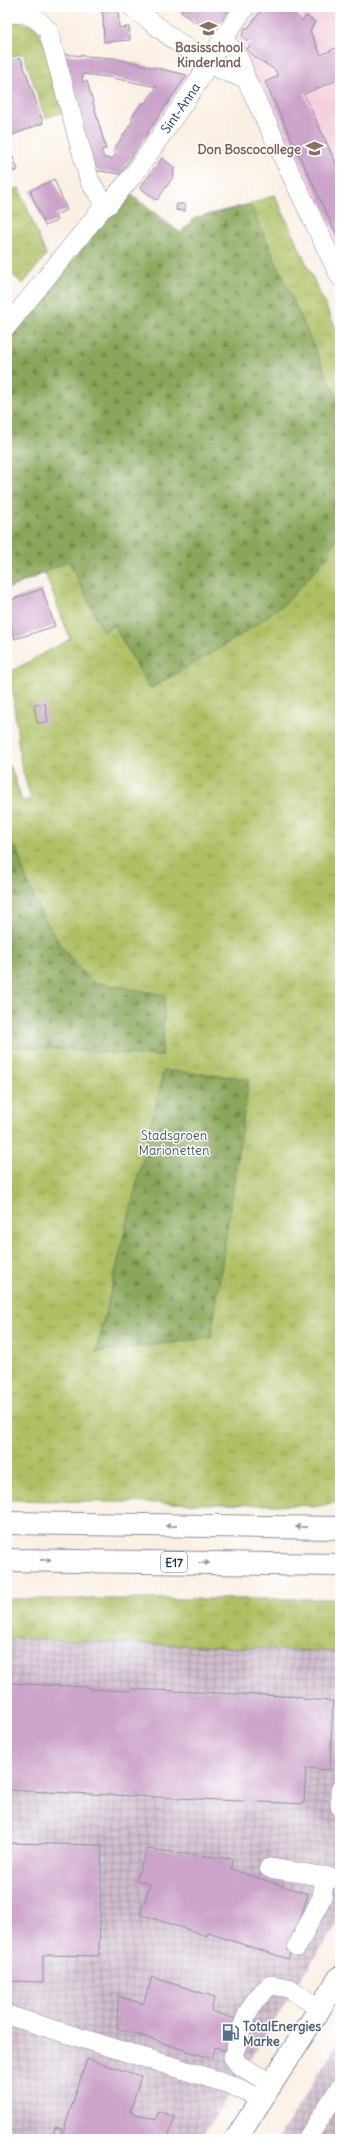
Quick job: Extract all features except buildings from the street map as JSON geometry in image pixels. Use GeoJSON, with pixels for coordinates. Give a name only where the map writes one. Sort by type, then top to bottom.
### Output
{"type":"FeatureCollection","features":[{"type":"Feature","properties":{"kind":"main road"},"geometry":{"type":"LineString","coordinates":[[7,1523],[340,1528]]}},
{"type":"Feature","properties":{"kind":"main road","name":"E17"},"geometry":{"type":"LineString","coordinates":[[7,1560],[340,1564]]}},
{"type":"Feature","properties":{"kind":"main road"},"geometry":{"type":"LineString","coordinates":[[236,2139],[340,1977]]}},
{"type":"Feature","properties":{"kind":"street"},"geometry":{"type":"LineString","coordinates":[[132,7],[209,64],[236,76],[245,78]]}},
{"type":"Feature","properties":{"kind":"street","name":"Sint-Anna"},"geometry":{"type":"LineString","coordinates":[[7,326],[101,210],[109,204],[136,173],[245,7]]}},
{"type":"Feature","properties":{"kind":"street"},"geometry":{"type":"LineString","coordinates":[[7,14],[23,14],[37,18],[48,30],[90,182],[103,200],[109,204]]}},
{"type":"Feature","properties":{"kind":"street"},"geometry":{"type":"LineString","coordinates":[[222,40],[230,45],[243,67],[245,78],[340,277]]}},
{"type":"Feature","properties":{"kind":"street"},"geometry":{"type":"LineString","coordinates":[[340,1790],[340,1806]]}},
{"type":"Feature","properties":{"kind":"street"},"geometry":{"type":"LineString","coordinates":[[269,1868],[333,1878],[297,1947]]}},
{"type":"Feature","properties":{"kind":"street"},"geometry":{"type":"LineString","coordinates":[[266,2091],[239,2065],[233,2057],[247,2012],[258,1994],[271,1985],[289,1988],[319,2008]]}},
{"type":"Feature","properties":{"kind":"street"},"geometry":{"type":"LineString","coordinates":[[7,2015],[229,2084],[266,2091]]}},
{"type":"Feature","properties":{"kind":"street"},"geometry":{"type":"LineString","coordinates":[[307,2139],[340,2087]]}},
{"type":"Feature","properties":{"kind":"shaded area","name":"Basisschool Kinderland"},"geometry":{"type":"Polygon","coordinates":[[[173,7],[233,7],[211,36],[173,7]]]}},
{"type":"Feature","properties":{"kind":"shaded area","name":"Don Boscocollege"},"geometry":{"type":"Polygon","coordinates":[[[257,7],[340,7],[340,256],[237,42],[235,35],[237,31],[257,7]]]}},
{"type":"Feature","properties":{"kind":"shaded area"},"geometry":{"type":"Polygon","coordinates":[[[7,1638],[340,1652],[340,1920],[300,1980],[201,2139],[7,2139],[7,1638]]]}},
{"type":"Feature","properties":{"kind":"shaded area"},"geometry":{"type":"Polygon","coordinates":[[[340,2039],[340,2139],[279,2139],[283,2131],[340,2039]]]}},
{"type":"Feature","properties":{"kind":"green space"},"geometry":{"type":"Polygon","coordinates":[[[7,18],[36,27],[45,45],[64,112],[45,118],[23,53],[7,59],[7,18]]]}},
{"type":"Feature","properties":{"kind":"green space"},"geometry":{"type":"Polygon","coordinates":[[[19,188],[46,255],[23,284],[7,270],[7,191],[19,188]]]}},
{"type":"Feature","properties":{"kind":"green space"},"geometry":{"type":"Polygon","coordinates":[[[128,192],[180,233],[195,218],[250,204],[340,405],[340,530],[327,557],[286,603],[238,637],[150,689],[114,625],[103,632],[69,561],[7,589],[7,341],[128,192]]]}},
{"type":"Feature","properties":{"kind":"green space","name":"Stadsgroen Marionetten"},"geometry":{"type":"Polygon","coordinates":[[[275,195],[340,337],[340,1501],[319,1506],[7,1500],[7,767],[11,767],[22,801],[31,799],[21,765],[10,672],[70,639],[45,573],[7,589],[7,341],[161,255],[195,218],[250,204],[275,195]]]}},
{"type":"Feature","properties":{"kind":"green space"},"geometry":{"type":"Polygon","coordinates":[[[7,844],[17,848],[23,870],[39,909],[60,944],[80,970],[93,982],[165,995],[162,1056],[7,1046],[7,844]]]}},
{"type":"Feature","properties":{"kind":"green space"},"geometry":{"type":"Polygon","coordinates":[[[164,1070],[249,1079],[211,1338],[96,1352],[164,1070]]]}},
{"type":"Feature","properties":{"kind":"green space"},"geometry":{"type":"Polygon","coordinates":[[[7,1599],[340,1599],[340,1652],[7,1638],[7,1599]]]}},
{"type":"Feature","properties":{"kind":"place","name":"Basisschool Kinderland"},"geometry":{"type":"Point","coordinates":[209,28]}},
{"type":"Feature","properties":{"kind":"place","name":"Don Boscocollege"},"geometry":{"type":"Point","coordinates":[314,149]}},
{"type":"Feature","properties":{"kind":"place","name":"TotalEnergies Marke"},"geometry":{"type":"Point","coordinates":[230,2033]}}]}
